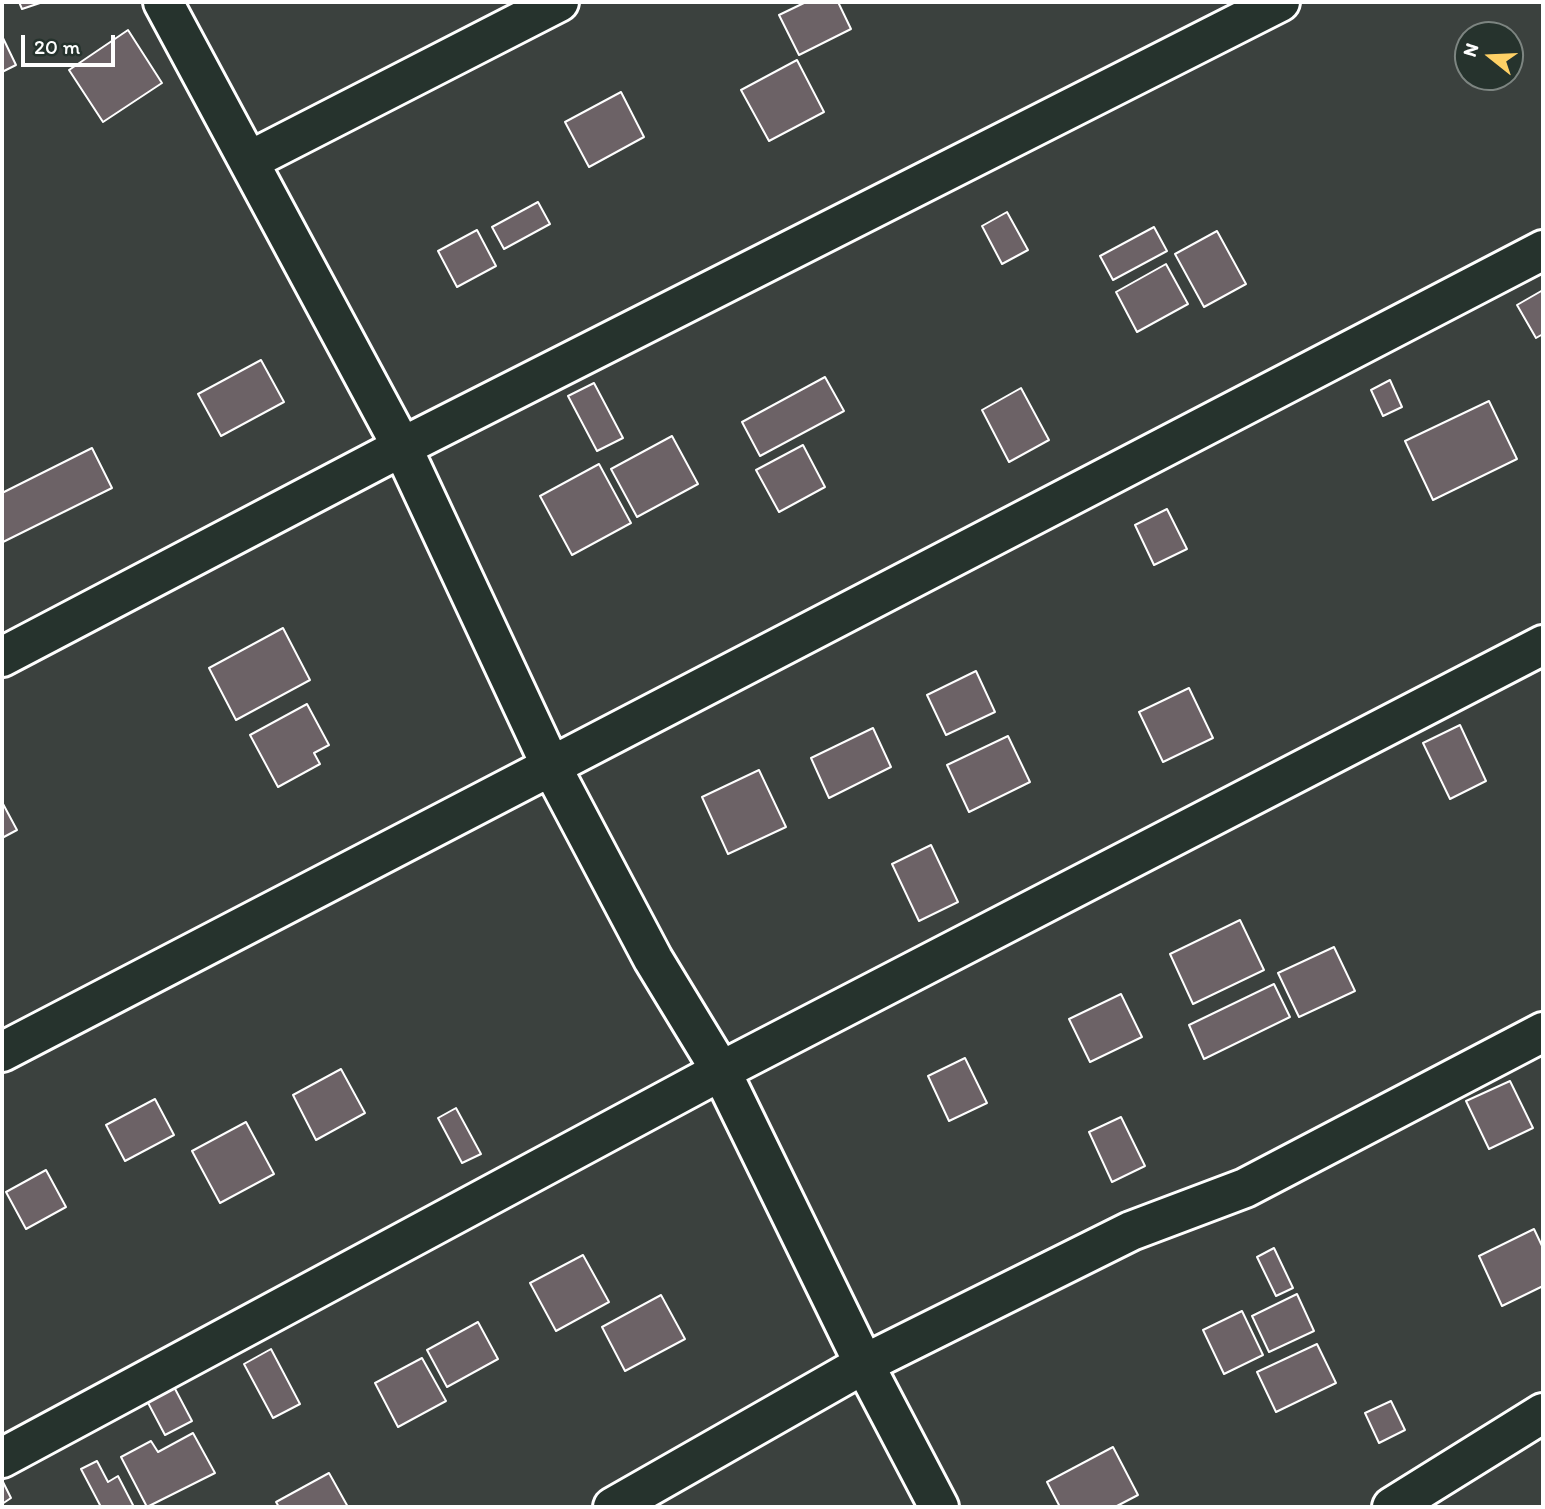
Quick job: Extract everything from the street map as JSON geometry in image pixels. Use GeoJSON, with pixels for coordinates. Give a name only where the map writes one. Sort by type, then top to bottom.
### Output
{"type":"FeatureCollection","features":[{"type":"Feature","properties":{"kind":"street"},"geometry":{"type":"LineString","coordinates":[[163,2],[402,447],[551,766],[653,959],[721,1071],[864,1364],[939,1507]]}},
{"type":"Feature","properties":{"kind":"street"},"geometry":{"type":"LineString","coordinates":[[249,161],[559,2]]}},
{"type":"Feature","properties":{"kind":"street"},"geometry":{"type":"LineString","coordinates":[[2,657],[402,447],[1280,2]]}},
{"type":"Feature","properties":{"kind":"street"},"geometry":{"type":"LineString","coordinates":[[2,1052],[1543,250]]}},
{"type":"Feature","properties":{"kind":"street"},"geometry":{"type":"LineString","coordinates":[[2,1458],[721,1071],[1543,645]]}},
{"type":"Feature","properties":{"kind":"street"},"geometry":{"type":"LineString","coordinates":[[613,1507],[864,1364],[1131,1231],[1245,1188],[1543,1032]]}},
{"type":"Feature","properties":{"kind":"street"},"geometry":{"type":"LineString","coordinates":[[1392,1507],[1521,1424],[1543,1413]]}},
{"type":"Feature","properties":{"kind":"building"},"geometry":{"type":"Polygon","coordinates":[[[19,2],[43,2],[22,9],[19,2]]]}},
{"type":"Feature","properties":{"kind":"building"},"geometry":{"type":"Polygon","coordinates":[[[806,2],[838,2],[851,29],[799,55],[779,15],[806,2]]]}},
{"type":"Feature","properties":{"kind":"building"},"geometry":{"type":"Polygon","coordinates":[[[128,30],[162,83],[103,122],[69,70],[128,30]]]}},
{"type":"Feature","properties":{"kind":"building"},"geometry":{"type":"Polygon","coordinates":[[[2,36],[16,65],[2,72],[2,36]]]}},
{"type":"Feature","properties":{"kind":"building"},"geometry":{"type":"Polygon","coordinates":[[[797,60],[824,112],[769,141],[741,90],[797,60]]]}},
{"type":"Feature","properties":{"kind":"building"},"geometry":{"type":"Polygon","coordinates":[[[621,92],[644,137],[589,167],[565,122],[621,92]]]}},
{"type":"Feature","properties":{"kind":"building"},"geometry":{"type":"Polygon","coordinates":[[[538,202],[550,224],[504,249],[492,227],[538,202]]]}},
{"type":"Feature","properties":{"kind":"building"},"geometry":{"type":"Polygon","coordinates":[[[1007,212],[1028,250],[1002,264],[982,226],[1007,212]]]}},
{"type":"Feature","properties":{"kind":"building"},"geometry":{"type":"Polygon","coordinates":[[[1154,227],[1167,251],[1113,280],[1100,256],[1154,227]]]}},
{"type":"Feature","properties":{"kind":"building"},"geometry":{"type":"Polygon","coordinates":[[[477,230],[496,266],[457,287],[438,251],[477,230]]]}},
{"type":"Feature","properties":{"kind":"building"},"geometry":{"type":"Polygon","coordinates":[[[1217,231],[1246,284],[1204,307],[1175,254],[1217,231]]]}},
{"type":"Feature","properties":{"kind":"building"},"geometry":{"type":"Polygon","coordinates":[[[1166,264],[1188,304],[1137,332],[1116,292],[1166,264]]]}},
{"type":"Feature","properties":{"kind":"building"},"geometry":{"type":"Polygon","coordinates":[[[1543,290],[1543,334],[1536,338],[1517,305],[1543,290]]]}},
{"type":"Feature","properties":{"kind":"building"},"geometry":{"type":"Polygon","coordinates":[[[261,360],[284,402],[221,436],[198,394],[261,360]]]}},
{"type":"Feature","properties":{"kind":"building"},"geometry":{"type":"Polygon","coordinates":[[[825,377],[844,411],[760,456],[742,422],[825,377]]]}},
{"type":"Feature","properties":{"kind":"building"},"geometry":{"type":"Polygon","coordinates":[[[1390,380],[1402,407],[1383,416],[1371,390],[1390,380]]]}},
{"type":"Feature","properties":{"kind":"building"},"geometry":{"type":"Polygon","coordinates":[[[594,383],[623,438],[597,451],[568,396],[594,383]]]}},
{"type":"Feature","properties":{"kind":"building"},"geometry":{"type":"Polygon","coordinates":[[[1021,388],[1049,440],[1009,462],[982,410],[1021,388]]]}},
{"type":"Feature","properties":{"kind":"building"},"geometry":{"type":"Polygon","coordinates":[[[1489,401],[1517,459],[1433,500],[1405,441],[1489,401]]]}},
{"type":"Feature","properties":{"kind":"building"},"geometry":{"type":"Polygon","coordinates":[[[672,436],[698,484],[637,517],[611,469],[672,436]]]}},
{"type":"Feature","properties":{"kind":"building"},"geometry":{"type":"Polygon","coordinates":[[[803,445],[825,487],[779,512],[756,470],[803,445]]]}},
{"type":"Feature","properties":{"kind":"building"},"geometry":{"type":"Polygon","coordinates":[[[92,448],[112,488],[3,542],[2,493],[92,448]]]}},
{"type":"Feature","properties":{"kind":"building"},"geometry":{"type":"Polygon","coordinates":[[[599,464],[631,523],[572,555],[540,496],[599,464]]]}},
{"type":"Feature","properties":{"kind":"building"},"geometry":{"type":"Polygon","coordinates":[[[1167,509],[1187,549],[1154,565],[1135,525],[1167,509]]]}},
{"type":"Feature","properties":{"kind":"building"},"geometry":{"type":"Polygon","coordinates":[[[283,628],[310,680],[236,720],[209,668],[283,628]]]}},
{"type":"Feature","properties":{"kind":"building"},"geometry":{"type":"Polygon","coordinates":[[[976,671],[995,712],[946,735],[927,695],[976,671]]]}},
{"type":"Feature","properties":{"kind":"building"},"geometry":{"type":"Polygon","coordinates":[[[1189,688],[1213,738],[1163,762],[1139,712],[1189,688]]]}},
{"type":"Feature","properties":{"kind":"building"},"geometry":{"type":"Polygon","coordinates":[[[307,704],[329,745],[314,753],[320,764],[278,787],[250,735],[307,704]]]}},
{"type":"Feature","properties":{"kind":"building"},"geometry":{"type":"Polygon","coordinates":[[[1460,725],[1486,781],[1450,799],[1423,743],[1460,725]]]}},
{"type":"Feature","properties":{"kind":"building"},"geometry":{"type":"Polygon","coordinates":[[[873,728],[891,767],[829,798],[811,758],[873,728]]]}},
{"type":"Feature","properties":{"kind":"building"},"geometry":{"type":"Polygon","coordinates":[[[1008,736],[1030,782],[969,812],[947,765],[1008,736]]]}},
{"type":"Feature","properties":{"kind":"building"},"geometry":{"type":"Polygon","coordinates":[[[759,770],[786,827],[728,854],[702,797],[759,770]]]}},
{"type":"Feature","properties":{"kind":"building"},"geometry":{"type":"Polygon","coordinates":[[[2,802],[17,830],[2,838],[2,802]]]}},
{"type":"Feature","properties":{"kind":"building"},"geometry":{"type":"Polygon","coordinates":[[[931,845],[958,902],[919,921],[892,864],[931,845]]]}},
{"type":"Feature","properties":{"kind":"building"},"geometry":{"type":"Polygon","coordinates":[[[1240,920],[1264,970],[1193,1004],[1170,954],[1240,920]]]}},
{"type":"Feature","properties":{"kind":"building"},"geometry":{"type":"Polygon","coordinates":[[[1334,947],[1355,991],[1299,1017],[1278,973],[1334,947]]]}},
{"type":"Feature","properties":{"kind":"building"},"geometry":{"type":"Polygon","coordinates":[[[1274,984],[1290,1017],[1204,1059],[1189,1025],[1274,984]]]}},
{"type":"Feature","properties":{"kind":"building"},"geometry":{"type":"Polygon","coordinates":[[[1121,994],[1142,1037],[1090,1062],[1069,1019],[1121,994]]]}},
{"type":"Feature","properties":{"kind":"building"},"geometry":{"type":"Polygon","coordinates":[[[965,1058],[987,1103],[949,1121],[928,1076],[965,1058]]]}},
{"type":"Feature","properties":{"kind":"building"},"geometry":{"type":"Polygon","coordinates":[[[341,1069],[365,1113],[316,1140],[293,1095],[341,1069]]]}},
{"type":"Feature","properties":{"kind":"building"},"geometry":{"type":"Polygon","coordinates":[[[1510,1081],[1533,1128],[1489,1149],[1466,1101],[1510,1081]]]}},
{"type":"Feature","properties":{"kind":"building"},"geometry":{"type":"Polygon","coordinates":[[[155,1099],[174,1135],[125,1161],[106,1125],[155,1099]]]}},
{"type":"Feature","properties":{"kind":"building"},"geometry":{"type":"Polygon","coordinates":[[[456,1108],[481,1154],[462,1163],[438,1118],[456,1108]]]}},
{"type":"Feature","properties":{"kind":"building"},"geometry":{"type":"Polygon","coordinates":[[[1121,1117],[1145,1166],[1112,1182],[1089,1132],[1121,1117]]]}},
{"type":"Feature","properties":{"kind":"building"},"geometry":{"type":"Polygon","coordinates":[[[246,1122],[274,1174],[220,1203],[192,1151],[246,1122]]]}},
{"type":"Feature","properties":{"kind":"building"},"geometry":{"type":"Polygon","coordinates":[[[46,1170],[66,1207],[26,1229],[6,1192],[46,1170]]]}},
{"type":"Feature","properties":{"kind":"building"},"geometry":{"type":"Polygon","coordinates":[[[1534,1229],[1543,1248],[1543,1286],[1502,1306],[1479,1256],[1534,1229]]]}},
{"type":"Feature","properties":{"kind":"building"},"geometry":{"type":"Polygon","coordinates":[[[1274,1248],[1293,1288],[1276,1296],[1257,1257],[1274,1248]]]}},
{"type":"Feature","properties":{"kind":"building"},"geometry":{"type":"Polygon","coordinates":[[[583,1255],[609,1302],[556,1331],[530,1283],[583,1255]]]}},
{"type":"Feature","properties":{"kind":"building"},"geometry":{"type":"Polygon","coordinates":[[[1297,1294],[1314,1331],[1269,1352],[1252,1316],[1297,1294]]]}},
{"type":"Feature","properties":{"kind":"building"},"geometry":{"type":"Polygon","coordinates":[[[661,1295],[685,1339],[625,1371],[602,1327],[661,1295]]]}},
{"type":"Feature","properties":{"kind":"building"},"geometry":{"type":"Polygon","coordinates":[[[1242,1311],[1263,1355],[1224,1374],[1203,1330],[1242,1311]]]}},
{"type":"Feature","properties":{"kind":"building"},"geometry":{"type":"Polygon","coordinates":[[[478,1322],[498,1359],[447,1387],[427,1350],[478,1322]]]}},
{"type":"Feature","properties":{"kind":"building"},"geometry":{"type":"Polygon","coordinates":[[[1317,1344],[1336,1383],[1276,1412],[1257,1372],[1317,1344]]]}},
{"type":"Feature","properties":{"kind":"building"},"geometry":{"type":"Polygon","coordinates":[[[271,1349],[300,1404],[273,1418],[244,1364],[271,1349]]]}},
{"type":"Feature","properties":{"kind":"building"},"geometry":{"type":"Polygon","coordinates":[[[422,1358],[446,1401],[398,1427],[375,1383],[422,1358]]]}},
{"type":"Feature","properties":{"kind":"building"},"geometry":{"type":"Polygon","coordinates":[[[173,1385],[192,1421],[165,1435],[146,1399],[173,1385]]]}},
{"type":"Feature","properties":{"kind":"building"},"geometry":{"type":"Polygon","coordinates":[[[1391,1401],[1405,1430],[1379,1443],[1365,1413],[1391,1401]]]}},
{"type":"Feature","properties":{"kind":"building"},"geometry":{"type":"Polygon","coordinates":[[[193,1433],[215,1473],[147,1507],[121,1457],[151,1441],[158,1452],[193,1433]]]}},
{"type":"Feature","properties":{"kind":"building"},"geometry":{"type":"Polygon","coordinates":[[[1113,1447],[1138,1495],[1115,1507],[1060,1507],[1047,1482],[1113,1447]]]}},
{"type":"Feature","properties":{"kind":"building"},"geometry":{"type":"Polygon","coordinates":[[[97,1461],[108,1482],[118,1476],[134,1507],[101,1507],[81,1469],[97,1461]]]}},
{"type":"Feature","properties":{"kind":"building"},"geometry":{"type":"Polygon","coordinates":[[[329,1473],[348,1507],[279,1507],[276,1502],[329,1473]]]}},
{"type":"Feature","properties":{"kind":"building"},"geometry":{"type":"Polygon","coordinates":[[[2,1483],[11,1498],[2,1504],[2,1483]]]}}]}
